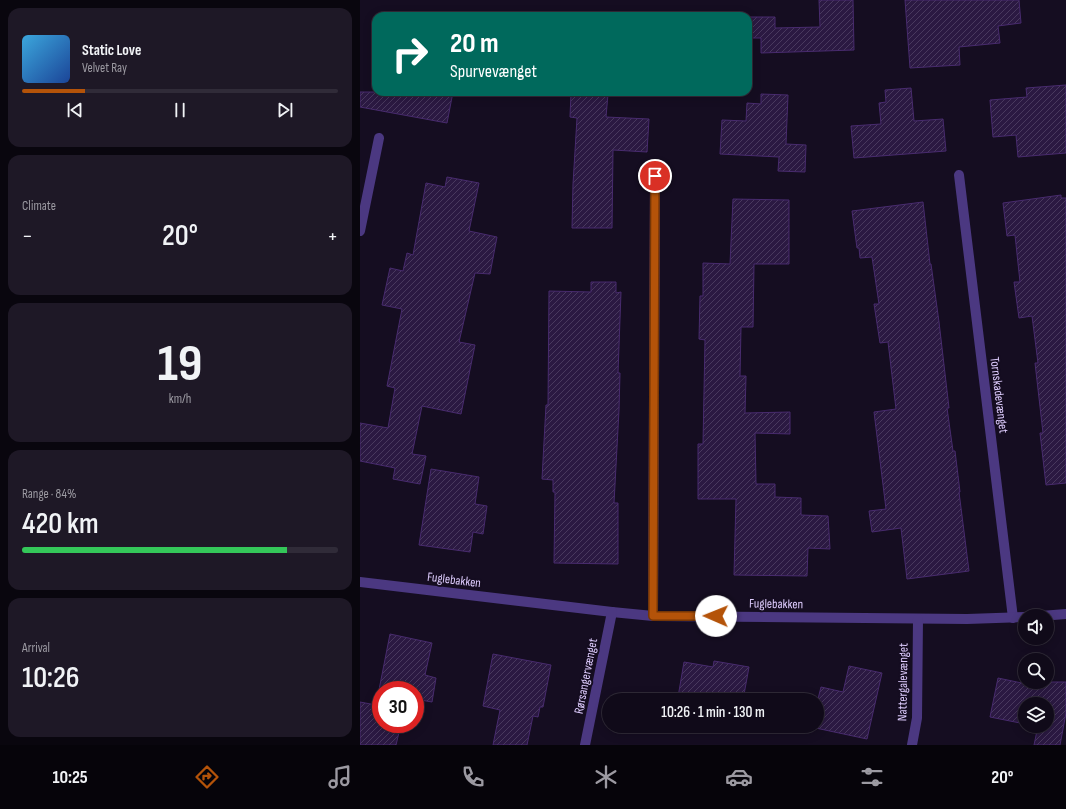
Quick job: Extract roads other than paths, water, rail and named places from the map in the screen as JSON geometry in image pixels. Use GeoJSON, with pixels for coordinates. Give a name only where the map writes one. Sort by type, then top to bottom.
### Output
{"type":"FeatureCollection","features":[{"type":"Feature","properties":{"kind":"street"},"geometry":{"type":"LineString","coordinates":[[360,230],[379,138]]}},
{"type":"Feature","properties":{"kind":"street","name":"Tornskadevænget"},"geometry":{"type":"LineString","coordinates":[[959,174],[1014,618]]}},
{"type":"Feature","properties":{"kind":"street"},"geometry":{"type":"LineString","coordinates":[[653,616],[655,176]]}},
{"type":"Feature","properties":{"kind":"street","name":"Fuglebakken"},"geometry":{"type":"LineString","coordinates":[[360,582],[653,616],[918,619],[1018,618]]}},
{"type":"Feature","properties":{"kind":"street","name":"Rørsangervænget"},"geometry":{"type":"LineString","coordinates":[[585,745],[612,612]]}},
{"type":"Feature","properties":{"kind":"street"},"geometry":{"type":"LineString","coordinates":[[1054,615],[1066,614]]}},
{"type":"Feature","properties":{"kind":"street","name":"Nattergalevænget"},"geometry":{"type":"LineString","coordinates":[[912,745],[917,718],[918,619]]}}]}
